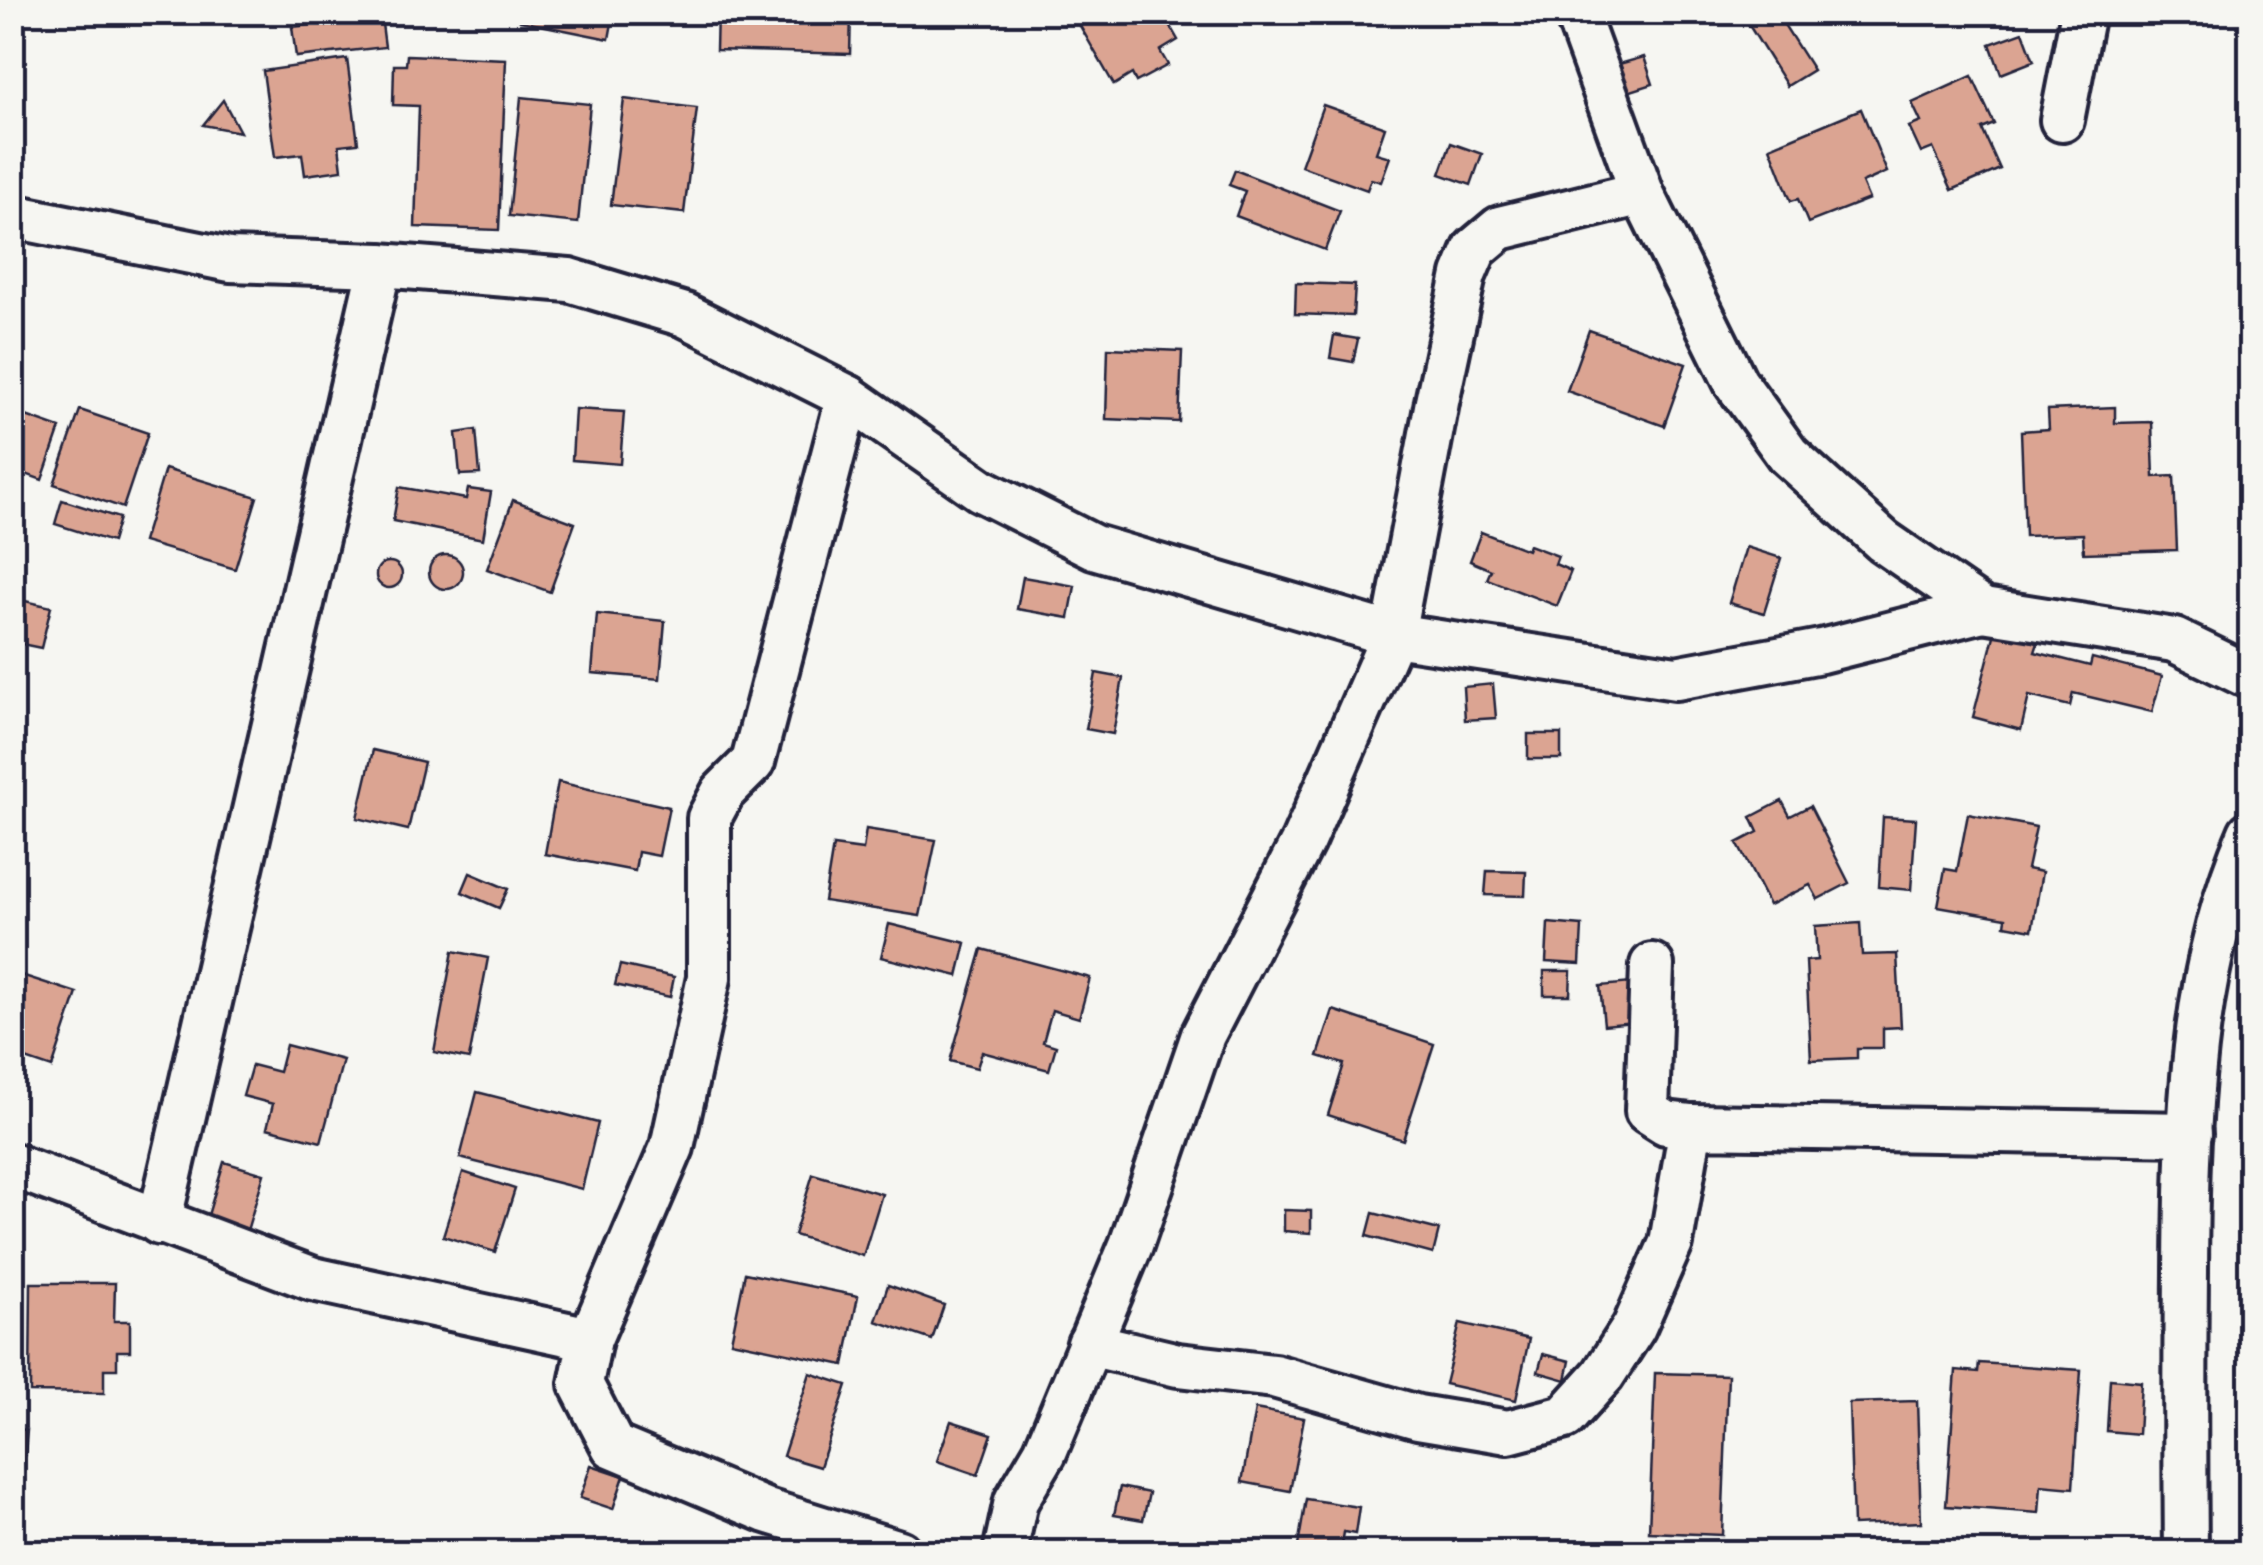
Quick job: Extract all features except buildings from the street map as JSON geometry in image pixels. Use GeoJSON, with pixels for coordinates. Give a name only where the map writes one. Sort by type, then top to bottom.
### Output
{"type":"FeatureCollection","features":[{"type":"Feature","properties":{"kind":"street"},"geometry":{"type":"LineString","coordinates":[[1576,12],[1642,193],[1736,384],[1788,456],[1884,542],[1983,610]]}},
{"type":"Feature","properties":{"kind":"street"},"geometry":{"type":"LineString","coordinates":[[2062,120],[2083,12]]}},
{"type":"Feature","properties":{"kind":"street"},"geometry":{"type":"LineString","coordinates":[[1004,1552],[1016,1501],[1045,1452],[1131,1245],[1203,1034],[1303,841],[1393,635],[1436,402],[1464,275],[1475,249],[1500,228],[1642,193]]}},
{"type":"Feature","properties":{"kind":"street"},"geometry":{"type":"LineString","coordinates":[[12,216],[230,260],[380,265],[569,280],[685,315],[848,397],[980,490],[1094,547],[1393,635],[1676,678],[1822,651],[1983,610],[2174,640],[2250,677]]}},
{"type":"Feature","properties":{"kind":"street"},"geometry":{"type":"LineString","coordinates":[[159,1224],[380,265]]}},
{"type":"Feature","properties":{"kind":"street"},"geometry":{"type":"LineString","coordinates":[[848,397],[752,762],[723,792],[708,818],[709,978],[672,1147],[590,1338],[581,1384],[614,1446],[766,1511],[899,1552]]}},
{"type":"Feature","properties":{"kind":"street"},"geometry":{"type":"LineString","coordinates":[[2186,1552],[2190,1134],[2197,1040],[2222,903],[2250,833]]}},
{"type":"Feature","properties":{"kind":"street"},"geometry":{"type":"LineString","coordinates":[[1652,966],[1647,1111],[1666,1123],[2190,1134]]}},
{"type":"Feature","properties":{"kind":"street"},"geometry":{"type":"LineString","coordinates":[[1089,1344],[1178,1364],[1274,1376],[1418,1417],[1508,1432],[1565,1417],[1603,1376],[1634,1327],[1671,1243],[1691,1126]]}},
{"type":"Feature","properties":{"kind":"street"},"geometry":{"type":"LineString","coordinates":[[12,1164],[159,1224],[312,1279],[590,1338]]}}]}
